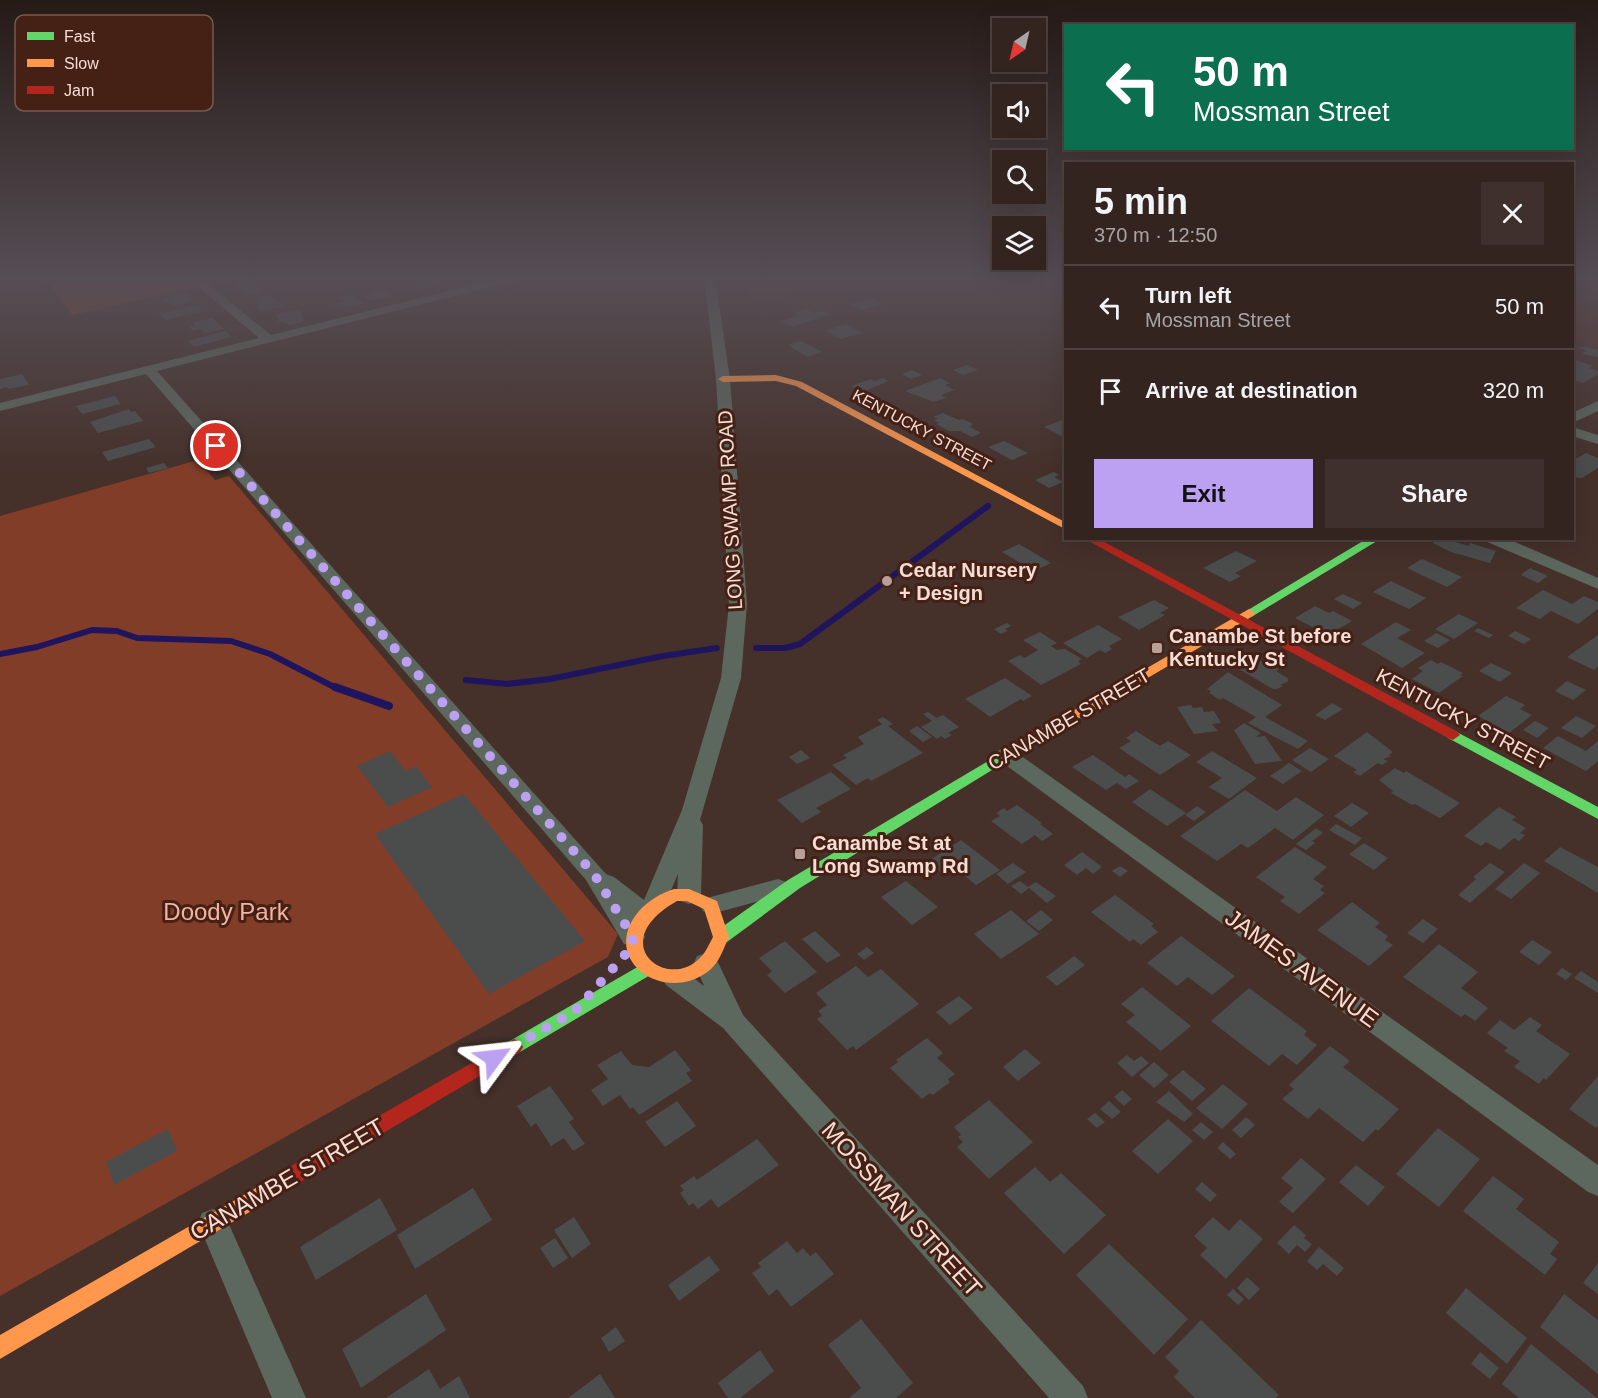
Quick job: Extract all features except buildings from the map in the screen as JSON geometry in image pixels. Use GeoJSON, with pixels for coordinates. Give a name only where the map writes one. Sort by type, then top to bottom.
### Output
{"type":"FeatureCollection","features":[{"type":"Feature","properties":{"kind":"street"},"geometry":{"type":"LineString","coordinates":[[0,407],[255,342]]}},
{"type":"Feature","properties":{"kind":"street","name":"LONG SWAMP ROAD"},"geometry":{"type":"LineString","coordinates":[[650,909],[693,810],[731,678],[738,603],[723,379],[718,342]]}},
{"type":"Feature","properties":{"kind":"street"},"geometry":{"type":"LineString","coordinates":[[148,369],[594,874],[630,946],[637,960],[646,969],[658,978],[675,978],[692,974],[706,963],[721,937],[711,905],[689,895],[674,895],[650,909],[637,924],[630,946]]}},
{"type":"Feature","properties":{"kind":"street","name":"KENTUCKY STREET"},"geometry":{"type":"LineString","coordinates":[[723,379],[776,378],[799,384],[1064,525]]}},
{"type":"Feature","properties":{"kind":"street"},"geometry":{"type":"LineString","coordinates":[[1574,418],[1598,405]]}},
{"type":"Feature","properties":{"kind":"street"},"geometry":{"type":"LineString","coordinates":[[1574,432],[1598,440]]}},
{"type":"Feature","properties":{"kind":"street","name":"KENTUCKY STREET"},"geometry":{"type":"LineString","coordinates":[[1092,540],[1598,814]]}},
{"type":"Feature","properties":{"kind":"street","name":"CANAMBE STREET"},"geometry":{"type":"LineString","coordinates":[[721,937],[794,884],[1006,755],[1374,540]]}},
{"type":"Feature","properties":{"kind":"street"},"geometry":{"type":"LineString","coordinates":[[1496,540],[1598,584]]}},
{"type":"Feature","properties":{"kind":"street","name":"JAMES AVENUE"},"geometry":{"type":"LineString","coordinates":[[1006,755],[1598,1182]]}},
{"type":"Feature","properties":{"kind":"street","name":"LONG SWAMP ROAD"},"geometry":{"type":"LineString","coordinates":[[689,895],[693,810]]}},
{"type":"Feature","properties":{"kind":"street"},"geometry":{"type":"LineString","coordinates":[[594,874],[650,909]]}},
{"type":"Feature","properties":{"kind":"street","name":"CANAMBE STREET"},"geometry":{"type":"LineString","coordinates":[[711,905],[794,884]]}},
{"type":"Feature","properties":{"kind":"street","name":"MOSSMAN STREET"},"geometry":{"type":"LineString","coordinates":[[706,963],[732,1020]]}},
{"type":"Feature","properties":{"kind":"street","name":"CANAMBE STREET"},"geometry":{"type":"LineString","coordinates":[[0,1348],[646,969]]}},
{"type":"Feature","properties":{"kind":"street","name":"MOSSMAN STREET"},"geometry":{"type":"LineString","coordinates":[[675,978],[732,1020],[1071,1398]]}},
{"type":"Feature","properties":{"kind":"street","name":"CANAMBE STREET"},"geometry":{"type":"LineString","coordinates":[[575,1011],[603,979]]}},
{"type":"Feature","properties":{"kind":"street"},"geometry":{"type":"LineString","coordinates":[[213,1223],[289,1398]]}},
{"type":"Feature","properties":{"kind":"shaded area"},"geometry":{"type":"Polygon","coordinates":[[[1583,342],[1598,342],[1598,347],[1583,342]]]}},
{"type":"Feature","properties":{"kind":"green space","name":"Doody Park"},"geometry":{"type":"Polygon","coordinates":[[[198,460],[215,480],[229,476],[618,934],[608,957],[0,1296],[0,516],[198,460]]]}},
{"type":"Feature","properties":{"kind":"waterway"},"geometry":{"type":"LineString","coordinates":[[756,648],[785,648],[800,644],[988,506]]}},
{"type":"Feature","properties":{"kind":"waterway"},"geometry":{"type":"LineString","coordinates":[[0,654],[37,647],[92,630],[117,631],[137,638],[231,641],[270,654],[338,689]]}},
{"type":"Feature","properties":{"kind":"waterway"},"geometry":{"type":"LineString","coordinates":[[466,680],[507,684],[550,679],[663,656],[717,648]]}},
{"type":"Feature","properties":{"kind":"waterway"},"geometry":{"type":"LineString","coordinates":[[335,687],[389,706]]}},
{"type":"Feature","properties":{"kind":"traffic: fast"},"geometry":{"type":"LineString","coordinates":[[1249,613],[1374,540]]}},
{"type":"Feature","properties":{"kind":"traffic: fast"},"geometry":{"type":"LineString","coordinates":[[1453,735],[1598,814]]}},
{"type":"Feature","properties":{"kind":"traffic: fast"},"geometry":{"type":"LineString","coordinates":[[721,937],[794,884],[1005,756]]}},
{"type":"Feature","properties":{"kind":"traffic: fast"},"geometry":{"type":"LineString","coordinates":[[514,1047],[646,969]]}},
{"type":"Feature","properties":{"kind":"traffic: slow"},"geometry":{"type":"LineString","coordinates":[[723,379],[776,378],[799,384],[1064,525]]}},
{"type":"Feature","properties":{"kind":"traffic: slow"},"geometry":{"type":"LineString","coordinates":[[1005,756],[1249,613]]}},
{"type":"Feature","properties":{"kind":"traffic: slow"},"geometry":{"type":"LineString","coordinates":[[674,895],[689,895],[711,905],[721,937],[704,965],[687,975],[671,977],[656,973],[644,965],[636,953],[634,939],[638,924],[650,910],[674,895]]}},
{"type":"Feature","properties":{"kind":"traffic: slow"},"geometry":{"type":"LineString","coordinates":[[0,1348],[275,1186]]}},
{"type":"Feature","properties":{"kind":"traffic: jam"},"geometry":{"type":"LineString","coordinates":[[1092,540],[1453,735]]}},
{"type":"Feature","properties":{"kind":"traffic: jam"},"geometry":{"type":"LineString","coordinates":[[275,1186],[514,1047]]}},
{"type":"Feature","properties":{"kind":"place","name":"Cedar Nursery + Design"},"geometry":{"type":"Point","coordinates":[887,581]}},
{"type":"Feature","properties":{"kind":"place","name":"Canambe St before Kentucky St"},"geometry":{"type":"Point","coordinates":[1157,648]}},
{"type":"Feature","properties":{"kind":"place","name":"Canambe St at Long Swamp Rd"},"geometry":{"type":"Point","coordinates":[800,854]}},
{"type":"Feature","properties":{"kind":"route"},"geometry":{"type":"LineString","coordinates":[[216,446],[594,874],[633,937],[632,947],[575,1011],[494,1058]]}}]}
